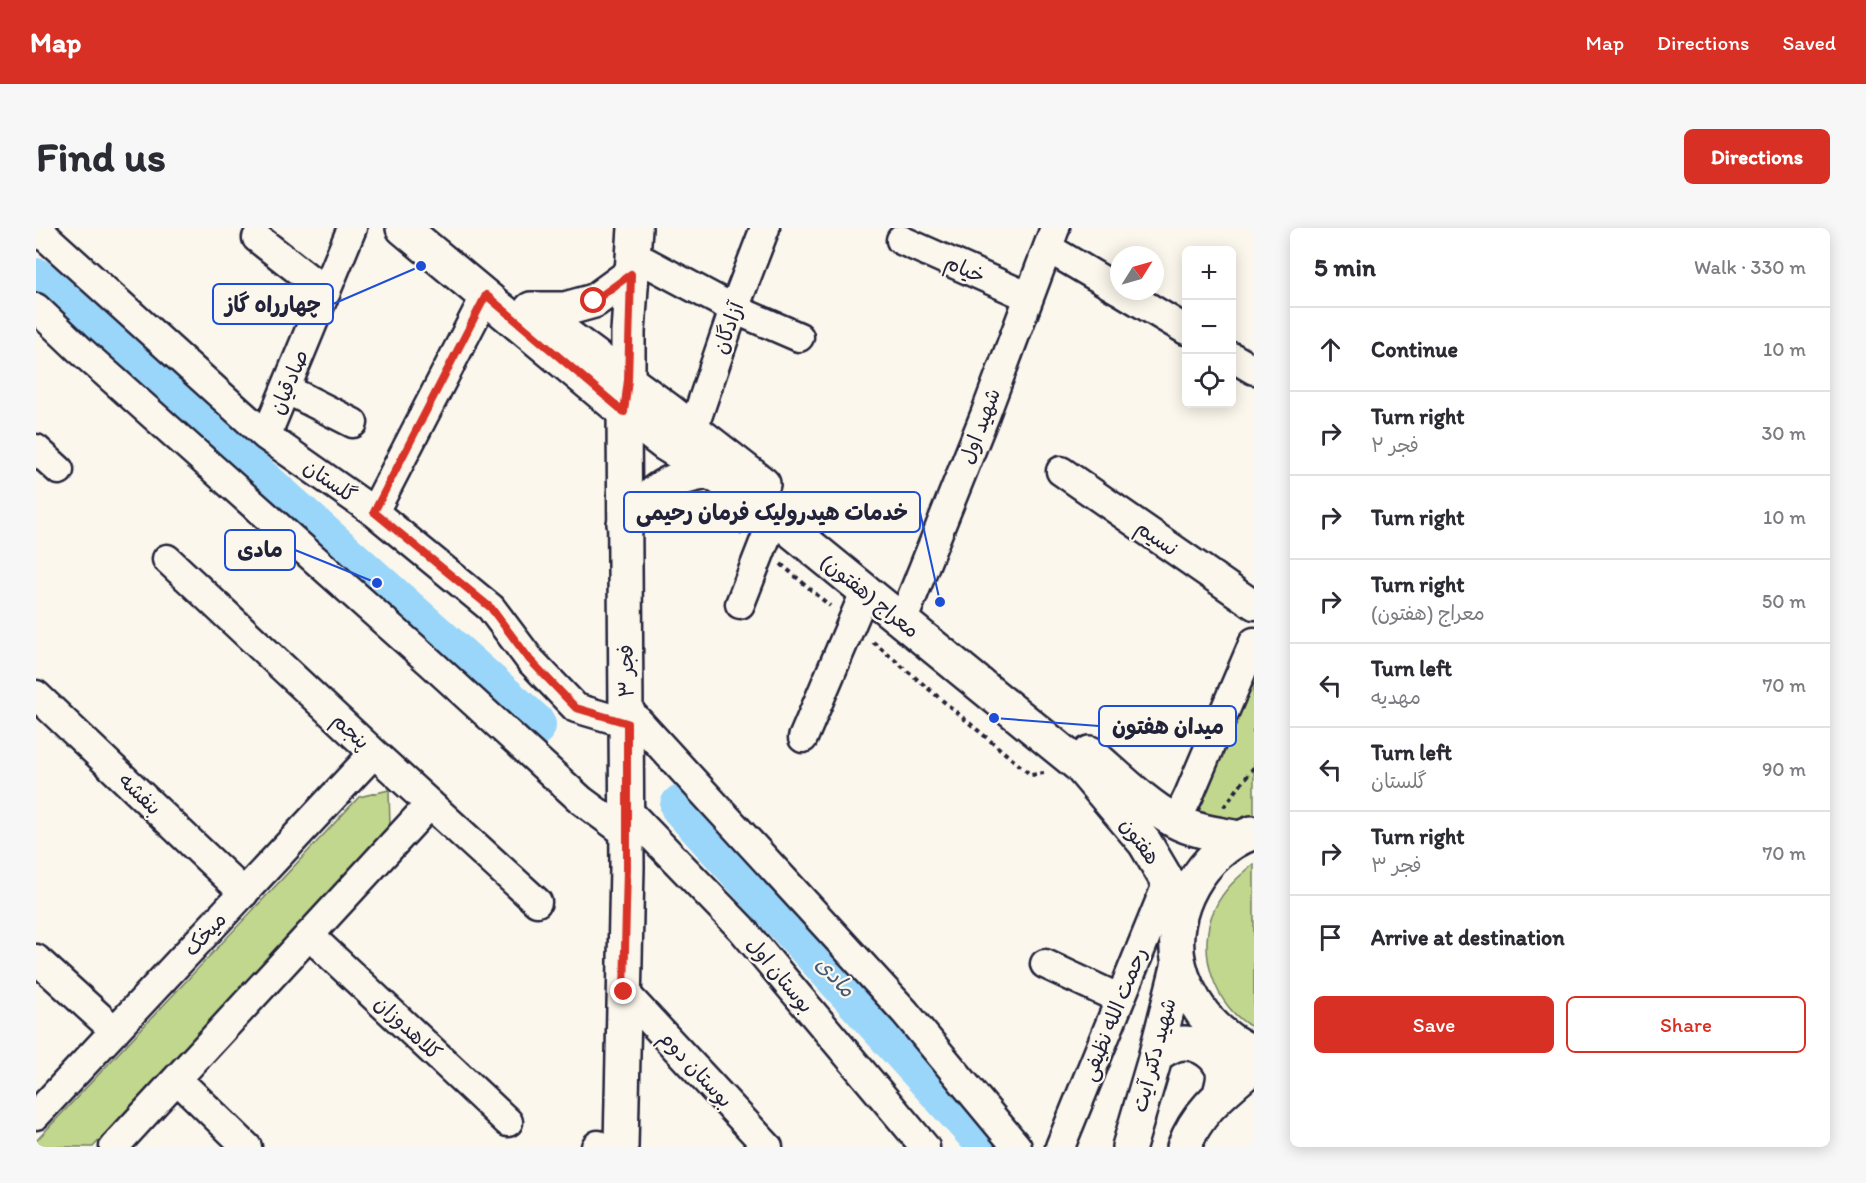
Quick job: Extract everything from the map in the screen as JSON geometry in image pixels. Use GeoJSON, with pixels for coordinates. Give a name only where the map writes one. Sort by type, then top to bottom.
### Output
{"type":"FeatureCollection","features":[{"type":"Feature","properties":{"kind":"main road","name":"معراج (هفتون)"},"geometry":{"type":"LineString","coordinates":[[403,228],[665,444],[762,507],[865,592],[906,612],[1153,807],[1176,822],[1199,829],[1246,835]]}},
{"type":"Feature","properties":{"kind":"main road","name":"معراج (هفتون)"},"geometry":{"type":"LineString","coordinates":[[432,228],[531,309],[693,429],[906,612],[1080,766]]}},
{"type":"Feature","properties":{"kind":"main road"},"geometry":{"type":"LineString","coordinates":[[531,309],[565,309],[594,301],[633,252]]}},
{"type":"Feature","properties":{"kind":"main road","name":"فجر ۳"},"geometry":{"type":"LineString","coordinates":[[605,1146],[624,992],[627,716],[624,412],[628,380],[633,252]]}},
{"type":"Feature","properties":{"kind":"main road"},"geometry":{"type":"LineString","coordinates":[[624,524],[660,487],[687,476],[708,472]]}},
{"type":"Feature","properties":{"kind":"main road","name":"هفتون"},"geometry":{"type":"LineString","coordinates":[[1080,766],[1145,843],[1168,882],[1178,926]]}},
{"type":"Feature","properties":{"kind":"main road"},"geometry":{"type":"LineString","coordinates":[[1246,835],[1209,860],[1189,890],[1178,926],[1179,963],[1191,998],[1213,1027],[1254,1052]]}},
{"type":"Feature","properties":{"kind":"main road","name":"شهید دکتر آیت"},"geometry":{"type":"LineString","coordinates":[[1129,1147],[1156,1055],[1179,963]]}},
{"type":"Feature","properties":{"kind":"main road"},"geometry":{"type":"LineString","coordinates":[[1156,1055],[1175,1044],[1190,1042],[1204,1048],[1222,1067],[1224,1078],[1220,1094]]}},
{"type":"Feature","properties":{"kind":"main road"},"geometry":{"type":"LineString","coordinates":[[1184,1147],[1188,1136],[1212,1101],[1254,1068]]}},
{"type":"Feature","properties":{"kind":"street","name":"گلستان"},"geometry":{"type":"LineString","coordinates":[[36,228],[266,436],[374,512],[491,608],[530,660],[576,708],[627,716]]}},
{"type":"Feature","properties":{"kind":"street","name":"صادقیان"},"geometry":{"type":"LineString","coordinates":[[266,436],[352,228]]}},
{"type":"Feature","properties":{"kind":"street","name":"آزادگان"},"geometry":{"type":"LineString","coordinates":[[693,429],[734,309],[765,228]]}},
{"type":"Feature","properties":{"kind":"street"},"geometry":{"type":"LineString","coordinates":[[258,238],[326,292]]}},
{"type":"Feature","properties":{"kind":"street"},"geometry":{"type":"LineString","coordinates":[[1052,238],[1110,282]]}},
{"type":"Feature","properties":{"kind":"street","name":"شهید اول"},"geometry":{"type":"LineString","coordinates":[[906,612],[1052,238]]}},
{"type":"Feature","properties":{"kind":"street","name":"خیام"},"geometry":{"type":"LineString","coordinates":[[901,240],[1029,297]]}},
{"type":"Feature","properties":{"kind":"street"},"geometry":{"type":"LineString","coordinates":[[633,252],[734,309],[799,337]]}},
{"type":"Feature","properties":{"kind":"street"},"geometry":{"type":"LineString","coordinates":[[374,512],[486,295]]}},
{"type":"Feature","properties":{"kind":"street"},"geometry":{"type":"LineString","coordinates":[[1136,300],[1182,328]]}},
{"type":"Feature","properties":{"kind":"street","name":"بوستان اول"},"geometry":{"type":"LineString","coordinates":[[36,308],[581,801],[627,822],[741,928],[925,1147]]}},
{"type":"Feature","properties":{"kind":"street"},"geometry":{"type":"LineString","coordinates":[[1236,359],[1254,370]]}},
{"type":"Feature","properties":{"kind":"street"},"geometry":{"type":"LineString","coordinates":[[286,389],[353,423]]}},
{"type":"Feature","properties":{"kind":"street"},"geometry":{"type":"LineString","coordinates":[[36,449],[59,470]]}},
{"type":"Feature","properties":{"kind":"street","name":"نسیم"},"geometry":{"type":"LineString","coordinates":[[1061,471],[1254,605]]}},
{"type":"Feature","properties":{"kind":"street"},"geometry":{"type":"LineString","coordinates":[[740,604],[762,547],[762,507]]}},
{"type":"Feature","properties":{"kind":"street","name":"پنجم"},"geometry":{"type":"LineString","coordinates":[[167,559],[537,902]]}},
{"type":"Feature","properties":{"kind":"street"},"geometry":{"type":"LineString","coordinates":[[803,738],[865,592]]}},
{"type":"Feature","properties":{"kind":"street"},"geometry":{"type":"LineString","coordinates":[[1176,822],[1190,795],[1254,642]]}},
{"type":"Feature","properties":{"kind":"street","name":"بنفشه"},"geometry":{"type":"LineString","coordinates":[[36,695],[244,893]]}},
{"type":"Feature","properties":{"kind":"street"},"geometry":{"type":"LineString","coordinates":[[627,716],[904,1012],[1017,1147]]}},
{"type":"Feature","properties":{"kind":"street","name":"میخک"},"geometry":{"type":"LineString","coordinates":[[36,1115],[374,753]]}},
{"type":"Feature","properties":{"kind":"street"},"geometry":{"type":"LineString","coordinates":[[114,1147],[430,804]]}},
{"type":"Feature","properties":{"kind":"street","name":"رحمت الله نظیفی"},"geometry":{"type":"LineString","coordinates":[[1060,1147],[1168,882]]}},
{"type":"Feature","properties":{"kind":"street","name":"کلاهدوزان"},"geometry":{"type":"LineString","coordinates":[[309,935],[508,1122]]}},
{"type":"Feature","properties":{"kind":"street"},"geometry":{"type":"LineString","coordinates":[[36,959],[115,1031]]}},
{"type":"Feature","properties":{"kind":"street"},"geometry":{"type":"LineString","coordinates":[[1045,964],[1120,999]]}},
{"type":"Feature","properties":{"kind":"street","name":"بوستان دوم"},"geometry":{"type":"LineString","coordinates":[[624,992],[768,1147]]}},
{"type":"Feature","properties":{"kind":"street"},"geometry":{"type":"LineString","coordinates":[[177,1079],[247,1147]]}},
{"type":"Feature","properties":{"kind":"path"},"geometry":{"type":"LineString","coordinates":[[762,507],[732,527],[762,547],[1031,775],[1080,766]]}},
{"type":"Feature","properties":{"kind":"path"},"geometry":{"type":"LineString","coordinates":[[1254,729],[1254,735]]}},
{"type":"Feature","properties":{"kind":"path"},"geometry":{"type":"LineString","coordinates":[[1222,808],[1254,767]]}},
{"type":"Feature","properties":{"kind":"green space"},"geometry":{"type":"Polygon","coordinates":[[[1254,669],[1254,824],[1198,813],[1254,669]]]}},
{"type":"Feature","properties":{"kind":"green space"},"geometry":{"type":"Polygon","coordinates":[[[389,790],[390,826],[93,1147],[36,1147],[36,1141],[359,797],[389,790]]]}},
{"type":"Feature","properties":{"kind":"green space"},"geometry":{"type":"Polygon","coordinates":[[[1254,864],[1254,1028],[1228,1007],[1219,992],[1208,959],[1207,941],[1209,924],[1219,901],[1232,884],[1254,864]]]}},
{"type":"Feature","properties":{"kind":"waterway","name":"مادی"},"geometry":{"type":"LineString","coordinates":[[36,280],[534,725]]}},
{"type":"Feature","properties":{"kind":"waterway","name":"مادی"},"geometry":{"type":"LineString","coordinates":[[682,806],[991,1147]]}},
{"type":"Feature","properties":{"kind":"place","name":"چهارراه گاز"},"geometry":{"type":"Point","coordinates":[421,266]}},
{"type":"Feature","properties":{"kind":"place","name":"مادی"},"geometry":{"type":"Point","coordinates":[377,583]}},
{"type":"Feature","properties":{"kind":"place","name":"خدمات هیدرولیک فرمان رحیمی"},"geometry":{"type":"Point","coordinates":[940,602]}},
{"type":"Feature","properties":{"kind":"place","name":"میدان هفتون"},"geometry":{"type":"Point","coordinates":[994,718]}},
{"type":"Feature","properties":{"kind":"route"},"geometry":{"type":"LineString","coordinates":[[594,301],[631,274],[628,380],[624,412],[486,295],[374,512],[491,608],[530,660],[576,708],[627,723],[624,992]]}}]}
